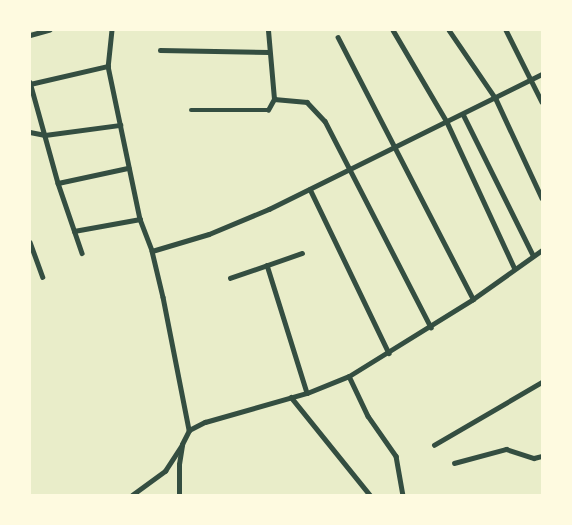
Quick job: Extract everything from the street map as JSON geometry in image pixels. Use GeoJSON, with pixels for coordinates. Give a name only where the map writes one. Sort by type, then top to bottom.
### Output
{"type":"FeatureCollection","features":[{"type":"Feature","properties":{"kind":"street"},"geometry":{"type":"LineString","coordinates":[[30,35],[49,30]]}},
{"type":"Feature","properties":{"kind":"street"},"geometry":{"type":"LineString","coordinates":[[112,30],[108,66],[140,219],[152,251],[189,430]]}},
{"type":"Feature","properties":{"kind":"street"},"geometry":{"type":"LineString","coordinates":[[191,110],[268,110],[274,99],[268,30]]}},
{"type":"Feature","properties":{"kind":"street"},"geometry":{"type":"LineString","coordinates":[[393,30],[447,122],[514,267]]}},
{"type":"Feature","properties":{"kind":"street"},"geometry":{"type":"LineString","coordinates":[[449,30],[496,99],[542,198]]}},
{"type":"Feature","properties":{"kind":"street"},"geometry":{"type":"LineString","coordinates":[[506,30],[542,102]]}},
{"type":"Feature","properties":{"kind":"street"},"geometry":{"type":"LineString","coordinates":[[338,37],[397,147],[473,299]]}},
{"type":"Feature","properties":{"kind":"street"},"geometry":{"type":"LineString","coordinates":[[160,50],[269,52]]}},
{"type":"Feature","properties":{"kind":"street"},"geometry":{"type":"LineString","coordinates":[[82,253],[58,183],[30,83],[108,66]]}},
{"type":"Feature","properties":{"kind":"street"},"geometry":{"type":"LineString","coordinates":[[152,251],[209,234],[397,147],[496,99],[531,78],[542,74]]}},
{"type":"Feature","properties":{"kind":"street"},"geometry":{"type":"LineString","coordinates":[[274,99],[307,102],[324,121],[351,169],[431,327]]}},
{"type":"Feature","properties":{"kind":"street"},"geometry":{"type":"LineString","coordinates":[[463,114],[533,255]]}},
{"type":"Feature","properties":{"kind":"street"},"geometry":{"type":"LineString","coordinates":[[30,132],[45,135],[120,125]]}},
{"type":"Feature","properties":{"kind":"street"},"geometry":{"type":"LineString","coordinates":[[58,183],[128,168]]}},
{"type":"Feature","properties":{"kind":"street"},"geometry":{"type":"LineString","coordinates":[[310,188],[389,353]]}},
{"type":"Feature","properties":{"kind":"street"},"geometry":{"type":"LineString","coordinates":[[74,231],[140,219]]}},
{"type":"Feature","properties":{"kind":"street"},"geometry":{"type":"LineString","coordinates":[[30,242],[43,277]]}},
{"type":"Feature","properties":{"kind":"street"},"geometry":{"type":"LineString","coordinates":[[132,495],[165,471],[189,430],[205,422],[307,393],[349,376],[431,327],[473,299],[514,267],[542,250]]}},
{"type":"Feature","properties":{"kind":"street"},"geometry":{"type":"LineString","coordinates":[[230,278],[302,254]]}},
{"type":"Feature","properties":{"kind":"street"},"geometry":{"type":"LineString","coordinates":[[268,265],[307,393]]}},
{"type":"Feature","properties":{"kind":"street"},"geometry":{"type":"LineString","coordinates":[[349,376],[368,416],[396,456],[403,495]]}},
{"type":"Feature","properties":{"kind":"street"},"geometry":{"type":"LineString","coordinates":[[434,445],[542,382]]}},
{"type":"Feature","properties":{"kind":"street"},"geometry":{"type":"LineString","coordinates":[[291,397],[370,495]]}},
{"type":"Feature","properties":{"kind":"street"},"geometry":{"type":"LineString","coordinates":[[179,495],[182,444]]}},
{"type":"Feature","properties":{"kind":"street"},"geometry":{"type":"LineString","coordinates":[[454,463],[506,449],[534,458],[542,456]]}}]}
